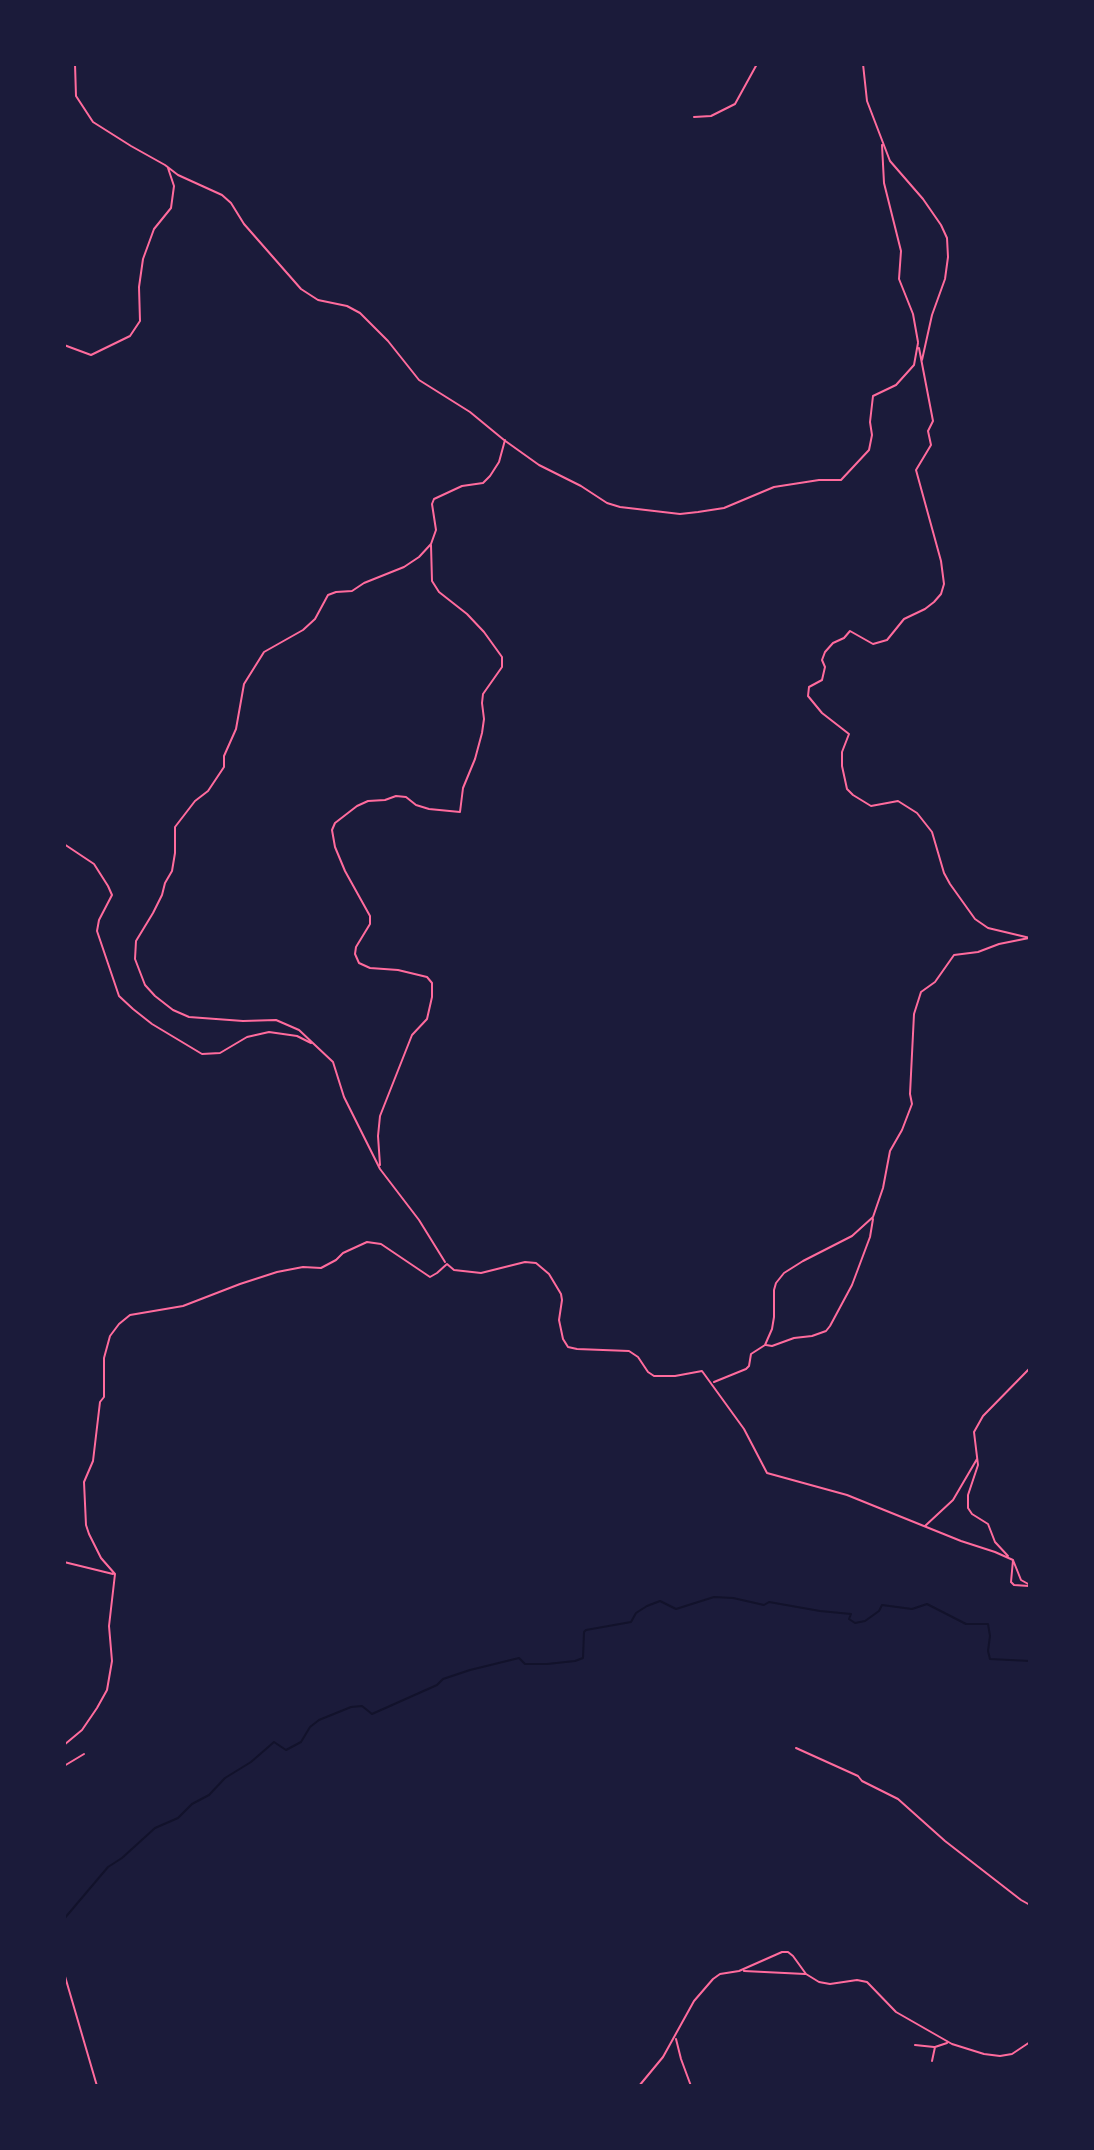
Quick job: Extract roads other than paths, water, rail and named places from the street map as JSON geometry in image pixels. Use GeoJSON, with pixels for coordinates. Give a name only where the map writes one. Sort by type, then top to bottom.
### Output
{"type":"FeatureCollection","features":[{"type":"Feature","properties":{"kind":"street"},"geometry":{"type":"LineString","coordinates":[[75,64],[76,96],[93,122],[178,175],[222,195],[301,289],[318,300],[347,306],[360,313],[388,341],[419,380],[470,412],[539,465],[607,503],[680,514],[724,508],[774,487],[841,480],[869,450],[873,396],[896,385],[914,365],[918,343]]}},
{"type":"Feature","properties":{"kind":"street"},"geometry":{"type":"LineString","coordinates":[[694,117],[711,116],[735,104],[757,64]]}},
{"type":"Feature","properties":{"kind":"street"},"geometry":{"type":"LineString","coordinates":[[863,64],[867,101],[882,145],[890,161],[923,199],[947,238],[945,279],[932,315],[921,365]]}},
{"type":"Feature","properties":{"kind":"street"},"geometry":{"type":"LineString","coordinates":[[882,145],[884,183],[901,251],[899,279],[913,314],[933,421],[928,431],[931,445],[916,470],[941,561],[944,584],[934,602],[904,619],[887,640],[873,644],[850,631],[833,643],[822,660],[825,667],[822,680],[809,687],[808,696],[822,713],[849,734],[842,752],[847,789],[871,806],[898,801],[917,813],[932,832],[950,884],[975,919],[988,928],[1030,938]]}},
{"type":"Feature","properties":{"kind":"street"},"geometry":{"type":"LineString","coordinates":[[64,345],[91,355],[130,336],[140,321],[139,287],[143,259],[154,229],[171,208],[174,186],[167,167]]}},
{"type":"Feature","properties":{"kind":"street"},"geometry":{"type":"LineString","coordinates":[[380,1169],[380,1116],[412,1035],[427,1019],[432,983],[427,977],[370,968],[359,963],[356,947],[370,924],[370,916],[345,871],[332,830],[335,823],[357,806],[396,796],[406,797],[416,805],[429,809],[460,812],[463,788],[482,733],[483,694],[502,667],[502,657],[484,632],[439,592],[432,581],[431,544],[436,530],[432,504],[434,499],[462,486],[483,483],[499,462],[505,440]]}},
{"type":"Feature","properties":{"kind":"street"},"geometry":{"type":"LineString","coordinates":[[431,544],[404,567],[352,591],[328,595],[315,619],[303,630],[264,652],[244,684],[236,729],[224,756],[224,767],[208,791],[195,801],[175,827],[172,871],[136,941],[135,959],[145,985],[173,1010],[189,1017],[276,1020],[299,1030],[333,1062],[344,1097],[380,1169],[419,1220],[447,1264],[454,1270],[481,1273],[525,1262],[541,1265],[561,1294],[559,1320],[568,1347],[629,1351],[641,1360],[651,1375],[668,1377],[700,1370],[750,1439],[767,1473],[847,1495],[1012,1560]]}},
{"type":"Feature","properties":{"kind":"street"},"geometry":{"type":"LineString","coordinates":[[64,844],[94,864],[112,895],[97,931],[119,996],[133,1009],[202,1054],[220,1053],[247,1037],[269,1032],[297,1036],[313,1043]]}},
{"type":"Feature","properties":{"kind":"street"},"geometry":{"type":"LineString","coordinates":[[765,1345],[772,1346],[826,1331],[847,1298],[870,1237],[890,1151],[912,1104],[911,1048],[919,996],[935,982],[954,955],[1030,938]]}},
{"type":"Feature","properties":{"kind":"street"},"geometry":{"type":"LineString","coordinates":[[712,1383],[746,1369],[751,1354],[765,1345],[774,1317],[774,1290],[784,1273],[852,1236],[873,1217]]}},
{"type":"Feature","properties":{"kind":"street"},"geometry":{"type":"LineString","coordinates":[[64,1745],[88,1722],[107,1690],[112,1661],[109,1626],[115,1574],[101,1558],[89,1534],[84,1482],[93,1461],[100,1402],[104,1397],[104,1358],[113,1332],[133,1314],[183,1306],[277,1272],[303,1267],[321,1268],[367,1242],[381,1244],[430,1277],[447,1264]]}},
{"type":"Feature","properties":{"kind":"street"},"geometry":{"type":"LineString","coordinates":[[1030,1368],[977,1424],[973,1439],[977,1470],[968,1495],[968,1508],[988,1524],[995,1542],[1012,1560],[1021,1580],[1030,1585]]}},
{"type":"Feature","properties":{"kind":"street"},"geometry":{"type":"LineString","coordinates":[[924,1527],[953,1500],[977,1459]]}},
{"type":"Feature","properties":{"kind":"street"},"geometry":{"type":"LineString","coordinates":[[1012,1560],[1011,1582],[1019,1586],[1030,1585]]}},
{"type":"Feature","properties":{"kind":"street"},"geometry":{"type":"LineString","coordinates":[[64,1562],[115,1574]]}},
{"type":"Feature","properties":{"kind":"street"},"geometry":{"type":"LineString","coordinates":[[796,1748],[858,1776],[898,1799],[945,1841],[1030,1905]]}},
{"type":"Feature","properties":{"kind":"street"},"geometry":{"type":"LineString","coordinates":[[64,1766],[84,1754]]}},
{"type":"Feature","properties":{"kind":"street"},"geometry":{"type":"LineString","coordinates":[[739,1971],[785,1952],[793,1956],[806,1974],[819,1982],[867,1982],[896,2012],[952,2044]]}},
{"type":"Feature","properties":{"kind":"street"},"geometry":{"type":"LineString","coordinates":[[639,2086],[676,2037],[686,2012],[720,1974],[739,1971],[806,1974]]}},
{"type":"Feature","properties":{"kind":"street"},"geometry":{"type":"LineString","coordinates":[[64,1973],[97,2086]]}},
{"type":"Feature","properties":{"kind":"street"},"geometry":{"type":"LineString","coordinates":[[676,2037],[691,2086]]}},
{"type":"Feature","properties":{"kind":"street"},"geometry":{"type":"LineString","coordinates":[[915,2045],[935,2047],[952,2044],[1000,2056],[1012,2054],[1030,2042]]}},
{"type":"Feature","properties":{"kind":"street"},"geometry":{"type":"LineString","coordinates":[[932,2061],[935,2047]]}},
{"type":"Feature","properties":{"kind":"waterway"},"geometry":{"type":"LineString","coordinates":[[64,1919],[108,1867],[155,1828],[178,1818],[192,1804],[209,1795],[225,1778],[251,1762],[274,1742],[286,1750],[301,1742],[310,1727],[319,1720],[351,1707],[362,1706],[372,1714],[437,1685],[443,1679],[470,1670],[519,1658],[525,1664],[575,1661],[583,1658],[586,1630],[631,1622],[636,1613],[660,1601],[676,1609],[714,1597],[764,1605],[769,1602],[851,1614],[849,1619],[855,1623],[865,1621],[882,1605],[912,1609],[927,1604],[966,1624],[988,1624],[990,1659],[1030,1661]]}}]}
